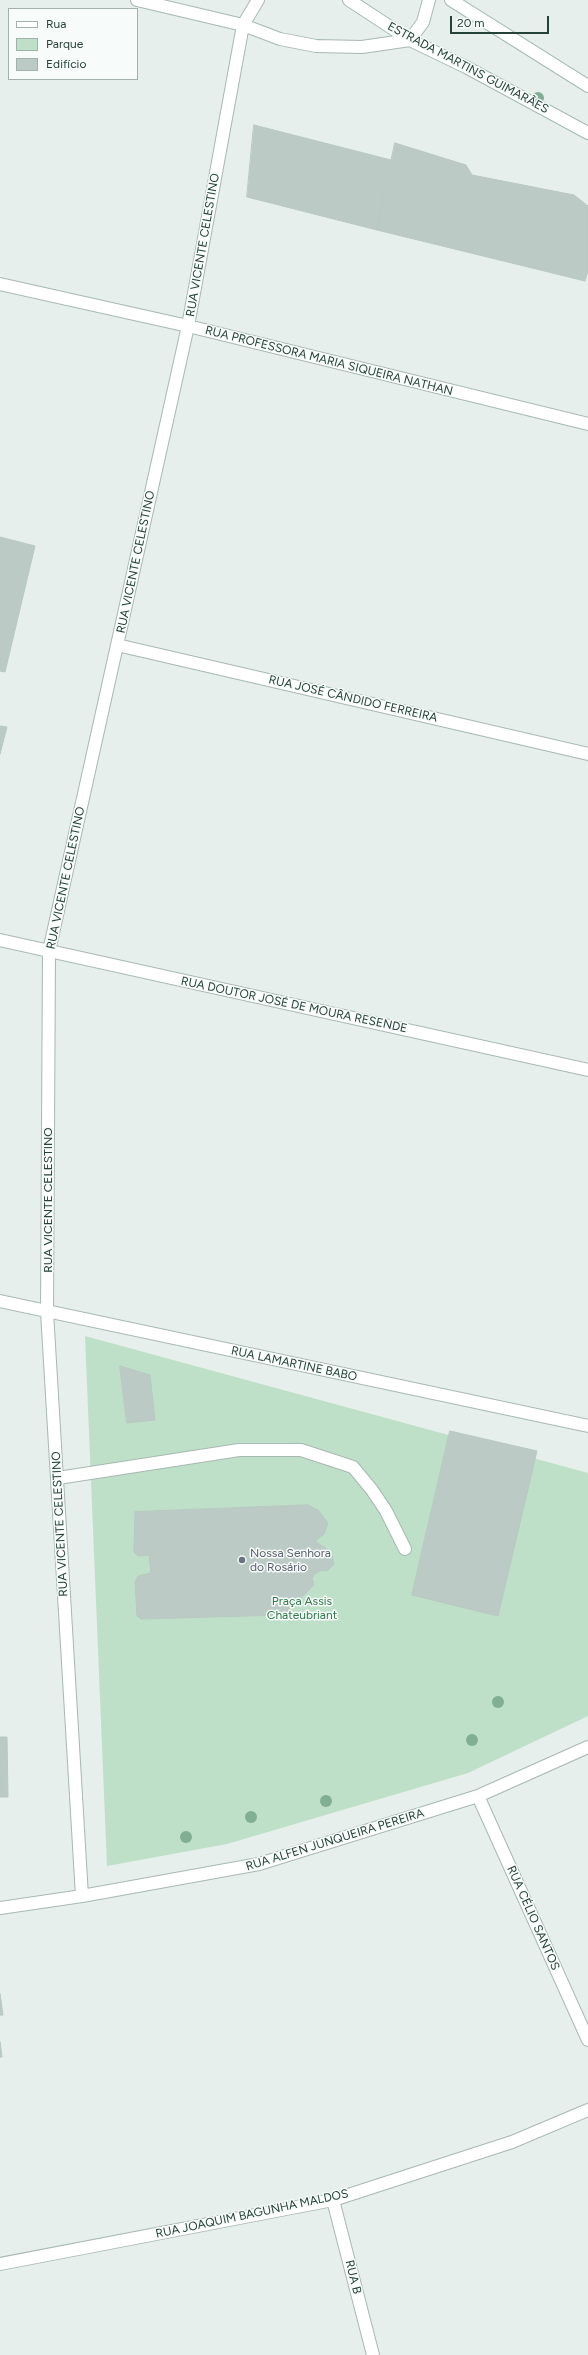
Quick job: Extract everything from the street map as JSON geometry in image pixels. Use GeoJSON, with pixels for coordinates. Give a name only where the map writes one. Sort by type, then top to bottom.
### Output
{"type":"FeatureCollection","features":[{"type":"Feature","properties":{"kind":"street"},"geometry":{"type":"LineString","coordinates":[[137,0],[243,25],[280,39],[316,46],[362,47],[410,40],[424,22],[429,0]]}},
{"type":"Feature","properties":{"kind":"street","name":"RUA VICENTE CELESTINO"},"geometry":{"type":"LineString","coordinates":[[82,1896],[47,1312],[49,952],[188,326],[243,25],[258,0]]}},
{"type":"Feature","properties":{"kind":"street","name":"ESTRADA MARTINS GUIMARÃES"},"geometry":{"type":"LineString","coordinates":[[349,0],[410,40],[466,67],[588,134]]}},
{"type":"Feature","properties":{"kind":"street"},"geometry":{"type":"LineString","coordinates":[[451,0],[588,86]]}},
{"type":"Feature","properties":{"kind":"street","name":"RUA PROFESSORA MARIA SIQUEIRA NATHAN"},"geometry":{"type":"LineString","coordinates":[[0,284],[188,326],[588,424]]}},
{"type":"Feature","properties":{"kind":"street","name":"RUA JOSÉ CÂNDIDO FERREIRA"},"geometry":{"type":"LineString","coordinates":[[117,645],[588,754]]}},
{"type":"Feature","properties":{"kind":"street","name":"RUA DOUTOR JOSÉ DE MOURA RESENDE"},"geometry":{"type":"LineString","coordinates":[[0,940],[588,1070]]}},
{"type":"Feature","properties":{"kind":"street","name":"RUA LAMARTINE BABO"},"geometry":{"type":"LineString","coordinates":[[0,1302],[588,1426]]}},
{"type":"Feature","properties":{"kind":"street"},"geometry":{"type":"LineString","coordinates":[[58,1478],[239,1450],[301,1450],[353,1467],[383,1505],[405,1548]]}},
{"type":"Feature","properties":{"kind":"street","name":"RUA ALFEN JUNQUEIRA PEREIRA"},"geometry":{"type":"LineString","coordinates":[[0,1908],[82,1896],[260,1864],[478,1796],[588,1747]]}},
{"type":"Feature","properties":{"kind":"street","name":"RUA CÉLIO SANTOS"},"geometry":{"type":"LineString","coordinates":[[478,1796],[588,2040]]}},
{"type":"Feature","properties":{"kind":"street","name":"RUA JOAQUIM BAGUNHA MALDOS"},"geometry":{"type":"LineString","coordinates":[[0,2264],[333,2200],[512,2142],[588,2110]]}},
{"type":"Feature","properties":{"kind":"street","name":"RUA B"},"geometry":{"type":"LineString","coordinates":[[333,2200],[373,2355]]}},
{"type":"Feature","properties":{"kind":"green space","name":"Praça Assis Chateubriant"},"geometry":{"type":"Polygon","coordinates":[[[85,1336],[588,1473],[588,1716],[468,1773],[227,1844],[107,1866],[85,1336]]]}},
{"type":"Feature","properties":{"kind":"building"},"geometry":{"type":"Polygon","coordinates":[[[254,125],[391,160],[377,230],[247,197],[254,125]]]}},
{"type":"Feature","properties":{"kind":"building"},"geometry":{"type":"Polygon","coordinates":[[[395,143],[466,165],[472,175],[574,195],[588,206],[588,271],[585,281],[377,230],[395,143]]]}},
{"type":"Feature","properties":{"kind":"building"},"geometry":{"type":"Polygon","coordinates":[[[0,537],[35,546],[5,672],[0,671],[0,537]]]}},
{"type":"Feature","properties":{"kind":"building"},"geometry":{"type":"Polygon","coordinates":[[[0,726],[7,727],[0,754],[0,726]]]}},
{"type":"Feature","properties":{"kind":"building"},"geometry":{"type":"Polygon","coordinates":[[[120,1366],[150,1375],[155,1420],[127,1423],[120,1366]]]}},
{"type":"Feature","properties":{"kind":"building"},"geometry":{"type":"Polygon","coordinates":[[[450,1431],[537,1451],[498,1616],[412,1595],[450,1431]]]}},
{"type":"Feature","properties":{"kind":"building","name":"Nossa Senhora do Rosário"},"geometry":{"type":"Polygon","coordinates":[[[308,1505],[318,1510],[328,1523],[324,1534],[315,1541],[331,1552],[334,1564],[327,1571],[322,1570],[316,1573],[312,1578],[314,1585],[283,1615],[141,1619],[137,1616],[135,1582],[138,1576],[151,1573],[149,1555],[138,1556],[134,1552],[135,1512],[308,1505]]]}},
{"type":"Feature","properties":{"kind":"building"},"geometry":{"type":"Polygon","coordinates":[[[0,1737],[7,1737],[8,1797],[0,1797],[0,1737]]]}},
{"type":"Feature","properties":{"kind":"building"},"geometry":{"type":"Polygon","coordinates":[[[0,1994],[3,2015],[0,2015],[0,1994]]]}},
{"type":"Feature","properties":{"kind":"building"},"geometry":{"type":"Polygon","coordinates":[[[0,2042],[2,2057],[0,2057],[0,2042]]]}},
{"type":"Feature","properties":{"kind":"place","name":"Nossa Senhora do Rosário"},"geometry":{"type":"Point","coordinates":[242,1560]}}]}
